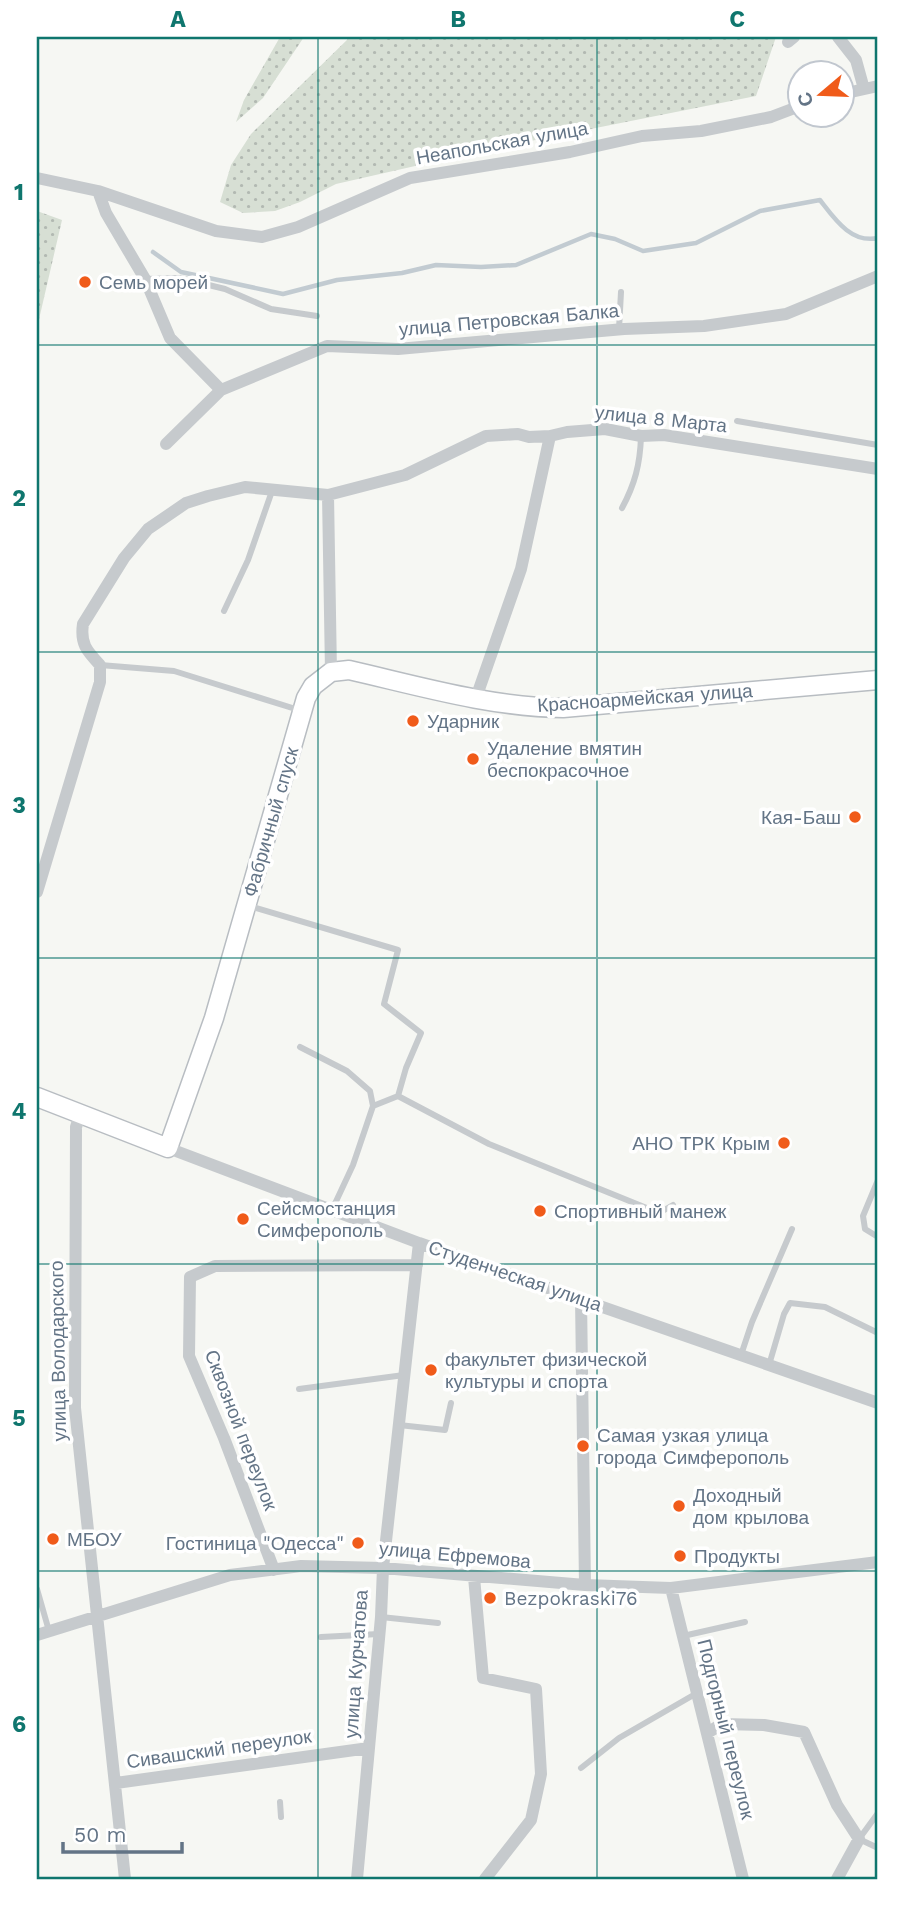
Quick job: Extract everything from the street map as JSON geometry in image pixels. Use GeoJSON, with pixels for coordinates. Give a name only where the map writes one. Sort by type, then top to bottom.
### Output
{"type":"FeatureCollection","features":[{"type":"Feature","properties":{"kind":"main road","name":"Красноармейская улица"},"geometry":{"type":"LineString","coordinates":[[331,672],[349,670],[532,708],[563,708],[878,680]]}},
{"type":"Feature","properties":{"kind":"main road","name":"Фабричный спуск"},"geometry":{"type":"LineString","coordinates":[[168,1148],[214,1018],[275,813],[302,711],[313,687],[331,672]]}},
{"type":"Feature","properties":{"kind":"main road","name":"Студенческая улица"},"geometry":{"type":"LineString","coordinates":[[37,1097],[168,1148]]}},
{"type":"Feature","properties":{"kind":"street"},"geometry":{"type":"LineString","coordinates":[[838,37],[856,60],[864,89]]}},
{"type":"Feature","properties":{"kind":"street"},"geometry":{"type":"LineString","coordinates":[[856,91],[878,86]]}},
{"type":"Feature","properties":{"kind":"street","name":"Неапольская улица"},"geometry":{"type":"LineString","coordinates":[[37,178],[98,191],[216,231],[262,237],[298,228],[410,178],[570,152],[642,136],[713,128],[771,117],[786,111]]}},
{"type":"Feature","properties":{"kind":"street"},"geometry":{"type":"LineString","coordinates":[[98,191],[106,213],[145,279],[170,338],[222,390]]}},
{"type":"Feature","properties":{"kind":"street","name":"улица Петровская Балка"},"geometry":{"type":"LineString","coordinates":[[166,444],[222,390],[327,346],[398,349],[618,330],[704,326],[786,314],[878,276]]}},
{"type":"Feature","properties":{"kind":"street","name":"улица 8 Марта"},"geometry":{"type":"LineString","coordinates":[[100,664],[84,648],[83,624],[124,558],[148,528],[186,503],[208,496],[245,487],[328,495],[405,475],[486,436],[550,436],[605,429],[641,436],[664,435],[878,469]]}},
{"type":"Feature","properties":{"kind":"street"},"geometry":{"type":"LineString","coordinates":[[476,698],[521,569],[550,436]]}},
{"type":"Feature","properties":{"kind":"street"},"geometry":{"type":"LineString","coordinates":[[328,495],[331,672]]}},
{"type":"Feature","properties":{"kind":"street"},"geometry":{"type":"LineString","coordinates":[[37,892],[100,682],[100,664]]}},
{"type":"Feature","properties":{"kind":"street","name":"улица Володарского"},"geometry":{"type":"LineString","coordinates":[[80,1115],[76,1127],[75,1408],[124,1879]]}},
{"type":"Feature","properties":{"kind":"street","name":"Студенческая улица"},"geometry":{"type":"LineString","coordinates":[[168,1148],[419,1243],[878,1404]]}},
{"type":"Feature","properties":{"kind":"street","name":"улица Курчатова"},"geometry":{"type":"LineString","coordinates":[[357,1879],[383,1568],[419,1243]]}},
{"type":"Feature","properties":{"kind":"street","name":"Сквозной переулок"},"geometry":{"type":"LineString","coordinates":[[274,1570],[224,1438],[189,1356],[190,1277],[215,1266],[417,1265]]}},
{"type":"Feature","properties":{"kind":"street"},"geometry":{"type":"LineString","coordinates":[[581,1298],[584,1586]]}},
{"type":"Feature","properties":{"kind":"street","name":"улица Ефремова"},"geometry":{"type":"LineString","coordinates":[[43,1633],[230,1575],[301,1566],[383,1568],[584,1586],[671,1588],[878,1562]]}},
{"type":"Feature","properties":{"kind":"street"},"geometry":{"type":"LineString","coordinates":[[474,1577],[483,1678],[536,1689],[541,1773],[531,1820],[485,1879]]}},
{"type":"Feature","properties":{"kind":"street","name":"Подгорный переулок"},"geometry":{"type":"LineString","coordinates":[[671,1588],[743,1879]]}},
{"type":"Feature","properties":{"kind":"street"},"geometry":{"type":"LineString","coordinates":[[707,1733],[722,1724],[764,1725],[804,1732],[837,1805],[859,1839],[836,1879]]}},
{"type":"Feature","properties":{"kind":"street","name":"Сивашский переулок"},"geometry":{"type":"LineString","coordinates":[[116,1783],[275,1766],[369,1748]]}},
{"type":"Feature","properties":{"kind":"lane"},"geometry":{"type":"LineString","coordinates":[[145,279],[180,278],[225,289],[271,309],[317,317]]}},
{"type":"Feature","properties":{"kind":"lane"},"geometry":{"type":"LineString","coordinates":[[618,330],[621,292]]}},
{"type":"Feature","properties":{"kind":"lane"},"geometry":{"type":"LineString","coordinates":[[737,421],[878,445]]}},
{"type":"Feature","properties":{"kind":"lane"},"geometry":{"type":"LineString","coordinates":[[622,508],[633,488],[640,464],[641,436]]}},
{"type":"Feature","properties":{"kind":"lane"},"geometry":{"type":"LineString","coordinates":[[225,611],[248,561],[272,491]]}},
{"type":"Feature","properties":{"kind":"lane"},"geometry":{"type":"LineString","coordinates":[[100,664],[174,671],[302,711]]}},
{"type":"Feature","properties":{"kind":"lane"},"geometry":{"type":"LineString","coordinates":[[247,905],[398,950],[384,1004],[421,1033],[398,1096]]}},
{"type":"Feature","properties":{"kind":"lane"},"geometry":{"type":"LineString","coordinates":[[300,1047],[347,1071],[370,1091],[373,1106],[353,1165],[332,1210]]}},
{"type":"Feature","properties":{"kind":"lane"},"geometry":{"type":"LineString","coordinates":[[373,1106],[398,1096],[489,1144],[659,1213],[673,1205]]}},
{"type":"Feature","properties":{"kind":"lane"},"geometry":{"type":"LineString","coordinates":[[878,1180],[863,1216],[865,1229],[878,1237]]}},
{"type":"Feature","properties":{"kind":"lane"},"geometry":{"type":"LineString","coordinates":[[741,1355],[752,1322],[792,1229]]}},
{"type":"Feature","properties":{"kind":"lane"},"geometry":{"type":"LineString","coordinates":[[769,1365],[784,1314],[790,1303],[825,1307],[878,1333]]}},
{"type":"Feature","properties":{"kind":"lane"},"geometry":{"type":"LineString","coordinates":[[299,1390],[404,1375]]}},
{"type":"Feature","properties":{"kind":"lane"},"geometry":{"type":"LineString","coordinates":[[399,1425],[445,1430],[451,1403]]}},
{"type":"Feature","properties":{"kind":"lane"},"geometry":{"type":"LineString","coordinates":[[37,1590],[43,1633]]}},
{"type":"Feature","properties":{"kind":"lane"},"geometry":{"type":"LineString","coordinates":[[381,1617],[439,1623]]}},
{"type":"Feature","properties":{"kind":"lane"},"geometry":{"type":"LineString","coordinates":[[683,1636],[745,1622]]}},
{"type":"Feature","properties":{"kind":"lane"},"geometry":{"type":"LineString","coordinates":[[321,1637],[379,1634]]}},
{"type":"Feature","properties":{"kind":"lane"},"geometry":{"type":"LineString","coordinates":[[581,1768],[619,1738],[697,1693]]}},
{"type":"Feature","properties":{"kind":"lane"},"geometry":{"type":"LineString","coordinates":[[279,1802],[281,1817]]}},
{"type":"Feature","properties":{"kind":"lane"},"geometry":{"type":"LineString","coordinates":[[878,1813],[859,1839],[878,1848]]}},
{"type":"Feature","properties":{"kind":"shaded area"},"geometry":{"type":"Polygon","coordinates":[[[280,37],[304,37],[263,98],[236,122],[244,100],[280,37]]]}},
{"type":"Feature","properties":{"kind":"shaded area"},"geometry":{"type":"Polygon","coordinates":[[[350,37],[776,37],[756,96],[481,151],[336,184],[275,211],[243,213],[220,202],[231,165],[251,134],[350,37]]]}},
{"type":"Feature","properties":{"kind":"shaded area"},"geometry":{"type":"Polygon","coordinates":[[[37,211],[62,220],[37,328],[37,211]]]}},
{"type":"Feature","properties":{"kind":"waterway"},"geometry":{"type":"LineString","coordinates":[[153,252],[181,272],[283,294],[337,280],[402,273],[436,265],[516,265],[591,234],[615,239],[643,251],[696,243],[760,211],[820,200],[837,222],[851,233],[868,239],[878,238]]}},
{"type":"Feature","properties":{"kind":"place","name":"Семь морей"},"geometry":{"type":"Point","coordinates":[85,282]}},
{"type":"Feature","properties":{"kind":"place","name":"Ударник"},"geometry":{"type":"Point","coordinates":[413,721]}},
{"type":"Feature","properties":{"kind":"place","name":"Удаление вмятин беспокрасочное"},"geometry":{"type":"Point","coordinates":[473,759]}},
{"type":"Feature","properties":{"kind":"place","name":"Кая-Баш"},"geometry":{"type":"Point","coordinates":[855,817]}},
{"type":"Feature","properties":{"kind":"place","name":"АНО ТРК Крым"},"geometry":{"type":"Point","coordinates":[784,1143]}},
{"type":"Feature","properties":{"kind":"place","name":"Спортивный манеж"},"geometry":{"type":"Point","coordinates":[540,1211]}},
{"type":"Feature","properties":{"kind":"place","name":"Сейсмостанция Симферополь"},"geometry":{"type":"Point","coordinates":[243,1219]}},
{"type":"Feature","properties":{"kind":"place","name":"факультет физической культуры и спорта"},"geometry":{"type":"Point","coordinates":[431,1370]}},
{"type":"Feature","properties":{"kind":"place","name":"Самая узкая улица города Симферополь"},"geometry":{"type":"Point","coordinates":[583,1446]}},
{"type":"Feature","properties":{"kind":"place","name":"Доходный дом крылова"},"geometry":{"type":"Point","coordinates":[679,1506]}},
{"type":"Feature","properties":{"kind":"place","name":"МБОУ"},"geometry":{"type":"Point","coordinates":[53,1539]}},
{"type":"Feature","properties":{"kind":"place","name":"Гостиница \"Одесса\""},"geometry":{"type":"Point","coordinates":[358,1543]}},
{"type":"Feature","properties":{"kind":"place","name":"Продукты"},"geometry":{"type":"Point","coordinates":[680,1556]}},
{"type":"Feature","properties":{"kind":"place","name":"Bezpokraski76"},"geometry":{"type":"Point","coordinates":[490,1598]}}]}
